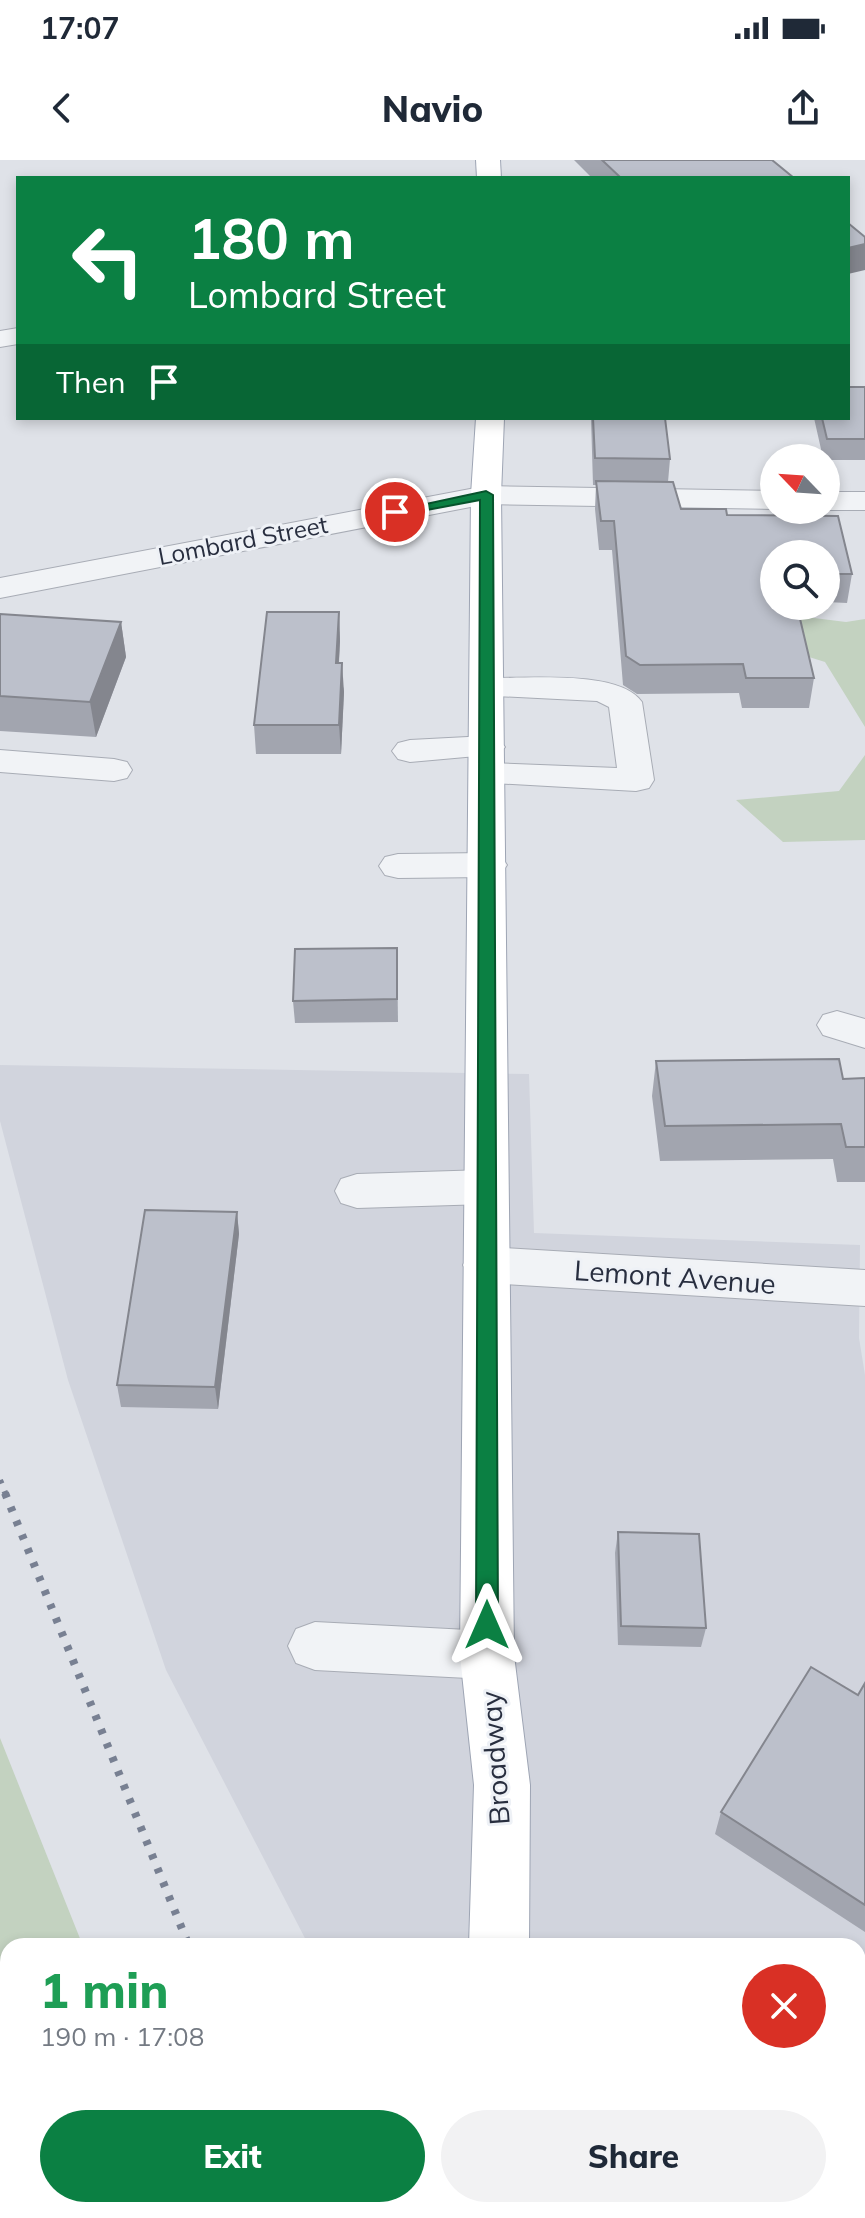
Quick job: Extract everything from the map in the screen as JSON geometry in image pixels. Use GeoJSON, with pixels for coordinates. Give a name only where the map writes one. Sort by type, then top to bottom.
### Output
{"type":"FeatureCollection","features":[{"type":"Feature","properties":{"kind":"main road","name":"Broadway"},"geometry":{"type":"LineString","coordinates":[[490,420],[486,495],[487,1655],[502,1785],[499,1938]]}},
{"type":"Feature","properties":{"kind":"street","name":"Lombard Street"},"geometry":{"type":"LineString","coordinates":[[0,588],[486,495],[760,500]]}},
{"type":"Feature","properties":{"kind":"street"},"geometry":{"type":"LineString","coordinates":[[840,501],[865,501]]}},
{"type":"Feature","properties":{"kind":"street"},"geometry":{"type":"LineString","coordinates":[[410,751],[636,780],[625,702],[604,691],[487,688]]}},
{"type":"Feature","properties":{"kind":"street"},"geometry":{"type":"LineString","coordinates":[[0,761],[114,770]]}},
{"type":"Feature","properties":{"kind":"street"},"geometry":{"type":"LineString","coordinates":[[398,866],[488,865]]}},
{"type":"Feature","properties":{"kind":"street"},"geometry":{"type":"LineString","coordinates":[[357,1191],[486,1187]]}},
{"type":"Feature","properties":{"kind":"street","name":"Lemont Avenue"},"geometry":{"type":"LineString","coordinates":[[486,1265],[865,1288]]}},
{"type":"Feature","properties":{"kind":"street"},"geometry":{"type":"LineString","coordinates":[[315,1646],[487,1655]]}},
{"type":"Feature","properties":{"kind":"shaded area"},"geometry":{"type":"Polygon","coordinates":[[[0,1065],[529,1074],[534,1233],[860,1245],[859,1338],[865,1375],[865,1938],[305,1938],[166,1670],[68,1380],[0,1121],[0,1065]]]}},
{"type":"Feature","properties":{"kind":"green space"},"geometry":{"type":"Polygon","coordinates":[[[865,619],[865,727],[825,662],[745,637],[766,620],[846,622],[865,619]]]}},
{"type":"Feature","properties":{"kind":"green space"},"geometry":{"type":"Polygon","coordinates":[[[865,755],[865,840],[783,842],[736,800],[839,791],[865,755]]]}},
{"type":"Feature","properties":{"kind":"green space"},"geometry":{"type":"Polygon","coordinates":[[[0,1738],[80,1938],[0,1938],[0,1738]]]}},
{"type":"Feature","properties":{"kind":"building"},"geometry":{"type":"Polygon","coordinates":[[[602,160],[772,160],[792,176],[619,176],[602,160]]]}},
{"type":"Feature","properties":{"kind":"building"},"geometry":{"type":"Polygon","coordinates":[[[850,225],[865,237],[865,244],[850,248],[850,225]]]}},
{"type":"Feature","properties":{"kind":"building"},"geometry":{"type":"Polygon","coordinates":[[[850,387],[865,387],[865,439],[827,439],[822,420],[850,420],[850,387]]]}},
{"type":"Feature","properties":{"kind":"building"},"geometry":{"type":"Polygon","coordinates":[[[593,420],[665,420],[670,459],[595,458],[593,420]]]}},
{"type":"Feature","properties":{"kind":"building"},"geometry":{"type":"Polygon","coordinates":[[[596,481],[673,482],[681,509],[726,509],[727,515],[760,515],[760,524],[840,524],[852,574],[840,574],[840,540],[760,540],[760,620],[800,620],[814,678],[746,678],[743,664],[640,665],[626,656],[614,521],[601,521],[596,481]]]}},
{"type":"Feature","properties":{"kind":"building"},"geometry":{"type":"Polygon","coordinates":[[[267,612],[339,612],[336,663],[342,663],[339,725],[254,725],[267,612]]]}},
{"type":"Feature","properties":{"kind":"building"},"geometry":{"type":"Polygon","coordinates":[[[0,614],[121,622],[90,702],[0,696],[0,614]]]}},
{"type":"Feature","properties":{"kind":"building"},"geometry":{"type":"Polygon","coordinates":[[[397,948],[397,999],[293,1001],[295,949],[397,948]]]}},
{"type":"Feature","properties":{"kind":"building"},"geometry":{"type":"Polygon","coordinates":[[[839,1059],[843,1079],[865,1078],[865,1147],[846,1147],[841,1124],[665,1126],[656,1061],[839,1059]]]}},
{"type":"Feature","properties":{"kind":"building"},"geometry":{"type":"Polygon","coordinates":[[[145,1210],[237,1212],[215,1387],[117,1385],[145,1210]]]}},
{"type":"Feature","properties":{"kind":"building"},"geometry":{"type":"Polygon","coordinates":[[[618,1532],[699,1534],[706,1628],[621,1626],[618,1532]]]}},
{"type":"Feature","properties":{"kind":"building"},"geometry":{"type":"Polygon","coordinates":[[[811,1667],[858,1695],[865,1683],[865,1905],[721,1812],[811,1667]]]}},
{"type":"Feature","properties":{"kind":"railway"},"geometry":{"type":"LineString","coordinates":[[0,1480],[6,1495]]}},
{"type":"Feature","properties":{"kind":"railway"},"geometry":{"type":"LineString","coordinates":[[5,1493],[186,1938]]}},
{"type":"Feature","properties":{"kind":"route"},"geometry":{"type":"LineString","coordinates":[[395,512],[486,495],[487,1625]]}}]}
